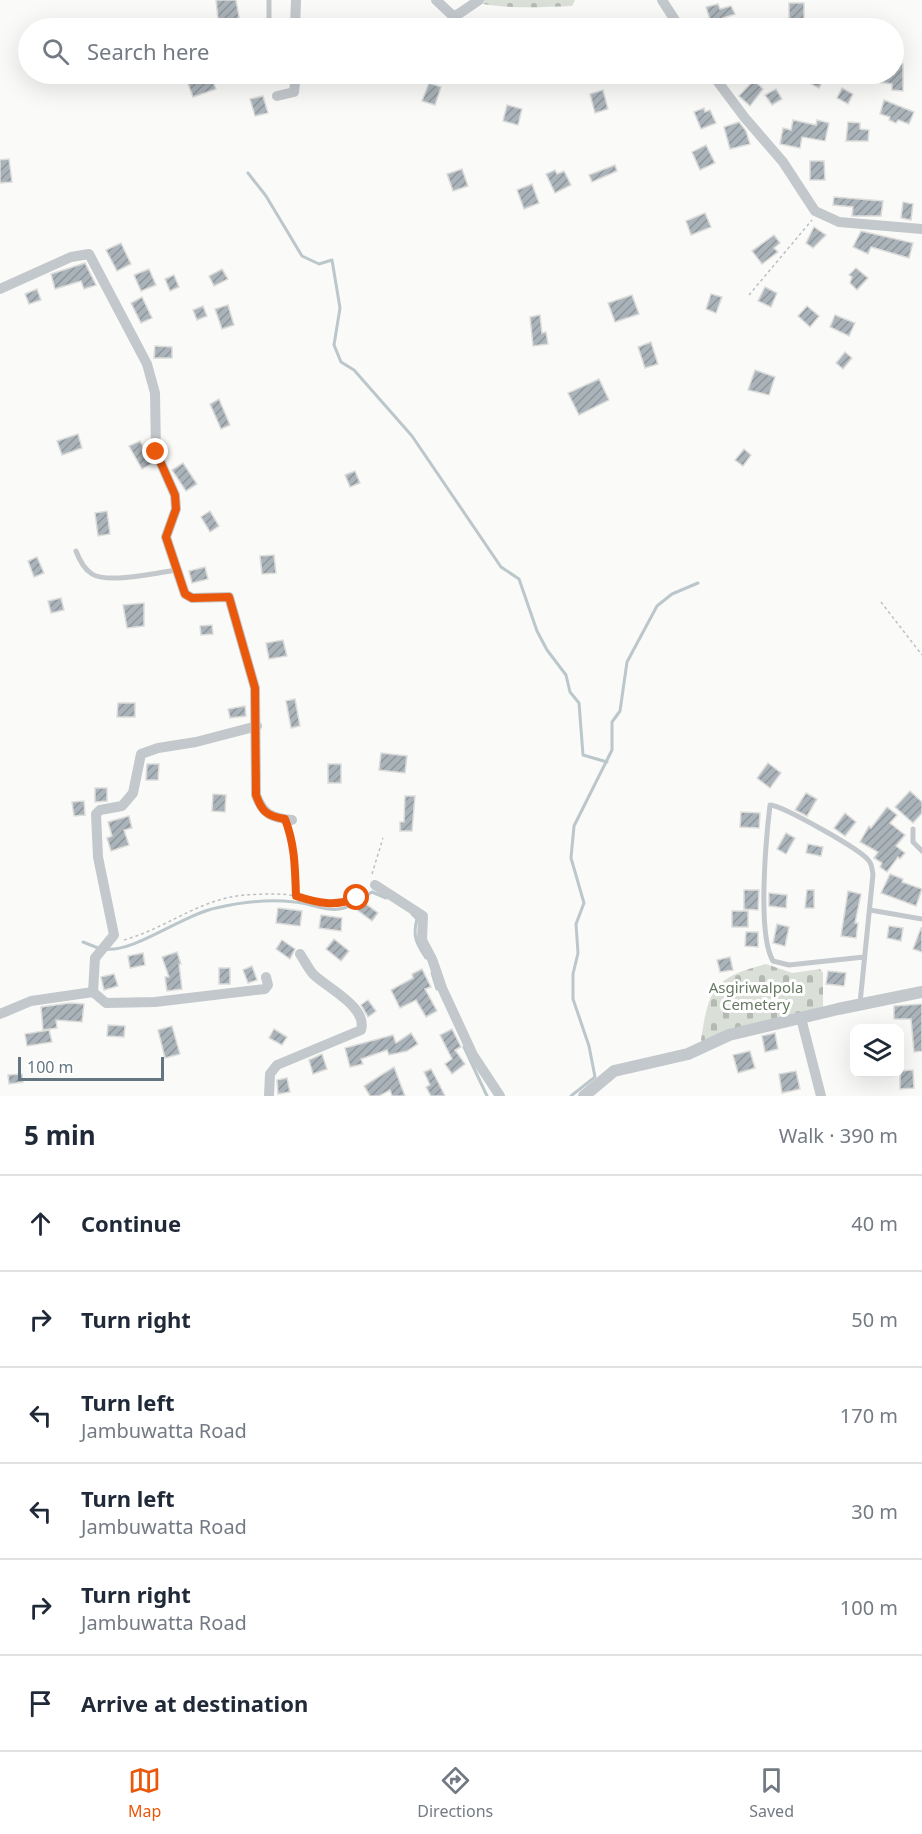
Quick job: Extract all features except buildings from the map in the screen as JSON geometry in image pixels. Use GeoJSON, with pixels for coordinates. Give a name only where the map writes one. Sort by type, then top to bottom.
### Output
{"type":"FeatureCollection","features":[{"type":"Feature","properties":{"kind":"street"},"geometry":{"type":"LineString","coordinates":[[295,18],[296,0]]}},
{"type":"Feature","properties":{"kind":"street"},"geometry":{"type":"LineString","coordinates":[[436,0],[452,15],[457,15],[479,0]]}},
{"type":"Feature","properties":{"kind":"street"},"geometry":{"type":"LineString","coordinates":[[662,0],[674,18]]}},
{"type":"Feature","properties":{"kind":"street"},"geometry":{"type":"LineString","coordinates":[[277,96],[294,92],[295,84]]}},
{"type":"Feature","properties":{"kind":"street"},"geometry":{"type":"LineString","coordinates":[[720,84],[783,162],[815,210],[839,222],[922,229]]}},
{"type":"Feature","properties":{"kind":"street"},"geometry":{"type":"LineString","coordinates":[[0,289],[71,257],[89,254],[147,364],[155,393],[156,452],[175,495],[176,509],[166,537],[176,570],[185,594],[192,598],[229,597],[255,688],[256,795],[261,809],[270,817],[288,819]]}},
{"type":"Feature","properties":{"kind":"street"},"geometry":{"type":"LineString","coordinates":[[93,992],[95,958],[114,935],[98,857],[96,814],[100,810],[122,806],[133,793],[141,754],[158,748],[196,742],[257,726]]}},
{"type":"Feature","properties":{"kind":"street"},"geometry":{"type":"LineString","coordinates":[[372,885],[423,916],[422,940],[473,1055],[500,1096]]}},
{"type":"Feature","properties":{"kind":"street"},"geometry":{"type":"LineString","coordinates":[[268,1096],[270,1074],[278,1065],[361,1030],[363,1023],[361,1016],[346,1001],[312,973],[300,954]]}},
{"type":"Feature","properties":{"kind":"street"},"geometry":{"type":"LineString","coordinates":[[93,992],[106,1004],[155,1002],[265,989],[268,985],[266,977]]}},
{"type":"Feature","properties":{"kind":"street"},"geometry":{"type":"LineString","coordinates":[[0,1014],[31,1001],[93,992]]}},
{"type":"Feature","properties":{"kind":"street"},"geometry":{"type":"LineString","coordinates":[[584,1096],[614,1071],[688,1054],[729,1035],[922,992]]}},
{"type":"Feature","properties":{"kind":"street"},"geometry":{"type":"LineString","coordinates":[[801,1018],[821,1096]]}},
{"type":"Feature","properties":{"kind":"lane"},"geometry":{"type":"LineString","coordinates":[[269,0],[269,18]]}},
{"type":"Feature","properties":{"kind":"lane"},"geometry":{"type":"LineString","coordinates":[[76,551],[79,560],[91,574],[103,578],[176,570]]}},
{"type":"Feature","properties":{"kind":"lane"},"geometry":{"type":"LineString","coordinates":[[860,1005],[873,874],[870,862],[860,852],[808,822],[770,805],[765,915],[768,952],[773,961],[789,964],[864,957]]}},
{"type":"Feature","properties":{"kind":"lane"},"geometry":{"type":"LineString","coordinates":[[913,829],[913,842],[922,851]]}},
{"type":"Feature","properties":{"kind":"lane"},"geometry":{"type":"LineString","coordinates":[[870,910],[922,919]]}},
{"type":"Feature","properties":{"kind":"path"},"geometry":{"type":"LineString","coordinates":[[749,295],[809,225],[815,210]]}},
{"type":"Feature","properties":{"kind":"path"},"geometry":{"type":"LineString","coordinates":[[881,602],[922,655]]}},
{"type":"Feature","properties":{"kind":"path"},"geometry":{"type":"LineString","coordinates":[[288,819],[295,845],[296,896]]}},
{"type":"Feature","properties":{"kind":"path"},"geometry":{"type":"LineString","coordinates":[[124,940],[141,935],[201,904],[244,896],[296,896],[320,903],[342,904],[357,898],[372,885],[383,838]]}},
{"type":"Feature","properties":{"kind":"green space"},"geometry":{"type":"Polygon","coordinates":[[[484,0],[575,0],[572,6],[505,7],[483,4],[484,0]]]}},
{"type":"Feature","properties":{"kind":"green space","name":"Asgiriwalpola Cemetery"},"geometry":{"type":"Polygon","coordinates":[[[766,964],[792,973],[820,969],[823,973],[823,1010],[704,1043],[701,1040],[707,1008],[717,987],[735,974],[766,964]]]}},
{"type":"Feature","properties":{"kind":"waterway"},"geometry":{"type":"LineString","coordinates":[[248,173],[266,196],[302,256],[319,264],[332,260],[340,308],[334,345],[341,362],[354,370],[412,436],[501,567],[519,579],[537,631],[547,650],[566,675],[570,692],[579,703],[583,755],[607,762]]}},
{"type":"Feature","properties":{"kind":"waterway"},"geometry":{"type":"LineString","coordinates":[[571,1096],[595,1077],[589,1046],[573,999],[573,974],[578,953],[576,924],[584,903],[571,858],[574,826],[612,750],[612,722],[620,711],[627,662],[657,606],[672,594],[698,583]]}},
{"type":"Feature","properties":{"kind":"waterway"},"geometry":{"type":"LineString","coordinates":[[105,949],[117,949],[130,945],[203,912],[236,904],[284,901],[325,909],[338,909],[351,905],[372,892],[386,898]]}},
{"type":"Feature","properties":{"kind":"waterway"},"geometry":{"type":"LineString","coordinates":[[412,914],[417,919],[416,940],[426,958]]}},
{"type":"Feature","properties":{"kind":"waterway"},"geometry":{"type":"LineString","coordinates":[[83,942],[98,948]]}},
{"type":"Feature","properties":{"kind":"waterway"},"geometry":{"type":"LineString","coordinates":[[432,973],[437,989]]}},
{"type":"Feature","properties":{"kind":"waterway"},"geometry":{"type":"LineString","coordinates":[[464,1047],[487,1096]]}},
{"type":"Feature","properties":{"kind":"route"},"geometry":{"type":"LineString","coordinates":[[156,452],[175,495],[176,509],[166,537],[185,594],[192,598],[229,597],[255,688],[256,795],[261,809],[270,817],[285,819],[291,834],[295,845],[296,896],[320,903],[342,904],[357,898]]}}]}
